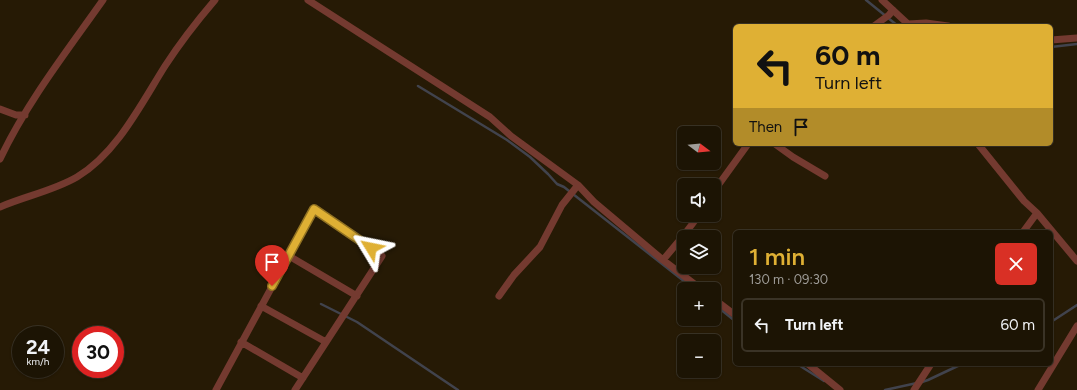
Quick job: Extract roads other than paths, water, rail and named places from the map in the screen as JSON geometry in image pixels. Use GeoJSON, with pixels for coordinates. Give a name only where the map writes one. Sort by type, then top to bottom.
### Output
{"type":"FeatureCollection","features":[{"type":"Feature","properties":{"kind":"street"},"geometry":{"type":"LineString","coordinates":[[0,159],[25,115],[58,63],[103,0]]}},
{"type":"Feature","properties":{"kind":"street"},"geometry":{"type":"LineString","coordinates":[[0,207],[61,185],[77,176],[107,153],[136,113],[194,23],[215,0]]}},
{"type":"Feature","properties":{"kind":"street"},"geometry":{"type":"LineString","coordinates":[[308,0],[490,117],[511,136],[578,185],[594,202],[663,260],[692,282]]}},
{"type":"Feature","properties":{"kind":"street"},"geometry":{"type":"LineString","coordinates":[[882,0],[907,24]]}},
{"type":"Feature","properties":{"kind":"street"},"geometry":{"type":"LineString","coordinates":[[877,24],[893,10]]}},
{"type":"Feature","properties":{"kind":"street"},"geometry":{"type":"LineString","coordinates":[[917,24],[933,24]]}},
{"type":"Feature","properties":{"kind":"street"},"geometry":{"type":"LineString","coordinates":[[1053,40],[1077,38]]}},
{"type":"Feature","properties":{"kind":"street"},"geometry":{"type":"LineString","coordinates":[[0,109],[16,115],[25,115]]}},
{"type":"Feature","properties":{"kind":"street"},"geometry":{"type":"LineString","coordinates":[[721,181],[747,146]]}},
{"type":"Feature","properties":{"kind":"street"},"geometry":{"type":"LineString","coordinates":[[778,146],[825,176]]}},
{"type":"Feature","properties":{"kind":"street"},"geometry":{"type":"LineString","coordinates":[[980,146],[1024,201],[1037,213],[1051,230]]}},
{"type":"Feature","properties":{"kind":"street"},"geometry":{"type":"LineString","coordinates":[[499,296],[514,275],[540,247],[562,205],[578,185]]}},
{"type":"Feature","properties":{"kind":"street"},"geometry":{"type":"LineString","coordinates":[[216,390],[314,209],[382,256],[295,390]]}},
{"type":"Feature","properties":{"kind":"street"},"geometry":{"type":"LineString","coordinates":[[1024,230],[1037,213]]}},
{"type":"Feature","properties":{"kind":"street"},"geometry":{"type":"LineString","coordinates":[[663,260],[693,222]]}},
{"type":"Feature","properties":{"kind":"street"},"geometry":{"type":"LineString","coordinates":[[1053,232],[1077,261]]}},
{"type":"Feature","properties":{"kind":"street"},"geometry":{"type":"LineString","coordinates":[[289,256],[357,296]]}},
{"type":"Feature","properties":{"kind":"street"},"geometry":{"type":"LineString","coordinates":[[721,304],[733,313]]}},
{"type":"Feature","properties":{"kind":"street"},"geometry":{"type":"LineString","coordinates":[[261,306],[326,342]]}},
{"type":"Feature","properties":{"kind":"street"},"geometry":{"type":"LineString","coordinates":[[1053,365],[1077,326]]}},
{"type":"Feature","properties":{"kind":"street"},"geometry":{"type":"LineString","coordinates":[[242,342],[303,378]]}},
{"type":"Feature","properties":{"kind":"street"},"geometry":{"type":"LineString","coordinates":[[810,366],[840,390]]}},
{"type":"Feature","properties":{"kind":"street"},"geometry":{"type":"LineString","coordinates":[[914,390],[930,366]]}},
{"type":"Feature","properties":{"kind":"street"},"geometry":{"type":"LineString","coordinates":[[1038,390],[1053,366]]}},
{"type":"Feature","properties":{"kind":"waterway"},"geometry":{"type":"LineString","coordinates":[[866,0],[896,24]]}},
{"type":"Feature","properties":{"kind":"waterway"},"geometry":{"type":"LineString","coordinates":[[1053,47],[1077,44]]}},
{"type":"Feature","properties":{"kind":"waterway"},"geometry":{"type":"LineString","coordinates":[[418,86],[507,140],[530,157],[557,184],[564,187],[685,282]]}},
{"type":"Feature","properties":{"kind":"waterway"},"geometry":{"type":"LineString","coordinates":[[321,304],[357,322],[458,390]]}},
{"type":"Feature","properties":{"kind":"waterway"},"geometry":{"type":"LineString","coordinates":[[1053,321],[1077,305]]}},
{"type":"Feature","properties":{"kind":"waterway"},"geometry":{"type":"LineString","coordinates":[[721,310],[733,319]]}},
{"type":"Feature","properties":{"kind":"waterway"},"geometry":{"type":"LineString","coordinates":[[800,366],[824,381]]}},
{"type":"Feature","properties":{"kind":"waterway"},"geometry":{"type":"LineString","coordinates":[[922,382],[958,366]]}},
{"type":"Feature","properties":{"kind":"waterway"},"geometry":{"type":"LineString","coordinates":[[885,390],[917,383]]}}]}
